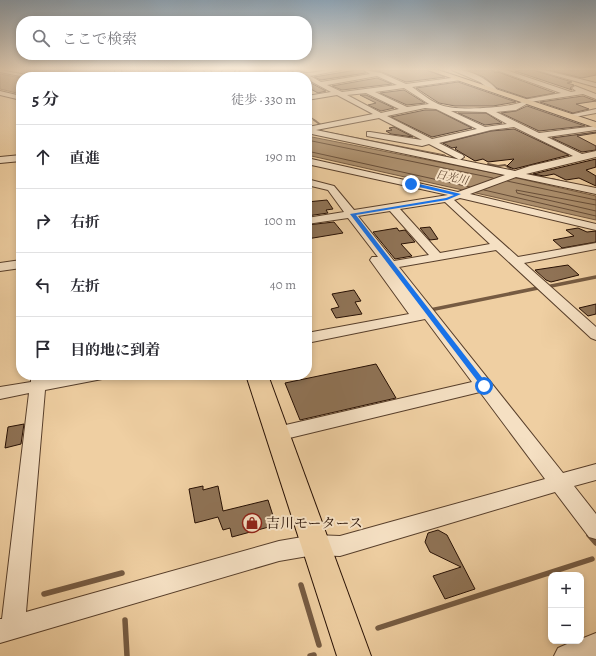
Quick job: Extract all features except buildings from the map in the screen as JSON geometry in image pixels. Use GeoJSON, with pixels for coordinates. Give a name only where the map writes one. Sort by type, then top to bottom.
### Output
{"type":"FeatureCollection","features":[{"type":"Feature","properties":{"kind":"highway"},"geometry":{"type":"LineString","coordinates":[[259,380],[314,545],[354,656]]}},
{"type":"Feature","properties":{"kind":"main road"},"geometry":{"type":"LineString","coordinates":[[526,101],[596,127]]}},
{"type":"Feature","properties":{"kind":"street"},"geometry":{"type":"LineString","coordinates":[[353,101],[431,141],[465,160],[465,163]]}},
{"type":"Feature","properties":{"kind":"street"},"geometry":{"type":"LineString","coordinates":[[388,101],[407,110]]}},
{"type":"Feature","properties":{"kind":"street"},"geometry":{"type":"LineString","coordinates":[[430,101],[483,130]]}},
{"type":"Feature","properties":{"kind":"street"},"geometry":{"type":"LineString","coordinates":[[312,129],[425,106],[439,106],[467,111],[513,108],[526,101]]}},
{"type":"Feature","properties":{"kind":"street"},"geometry":{"type":"LineString","coordinates":[[487,110],[515,125],[540,135],[580,157]]}},
{"type":"Feature","properties":{"kind":"street"},"geometry":{"type":"LineString","coordinates":[[569,116],[596,111]]}},
{"type":"Feature","properties":{"kind":"street"},"geometry":{"type":"LineString","coordinates":[[312,120],[319,125],[348,130]]}},
{"type":"Feature","properties":{"kind":"street"},"geometry":{"type":"LineString","coordinates":[[363,133],[422,143],[515,125]]}},
{"type":"Feature","properties":{"kind":"street"},"geometry":{"type":"LineString","coordinates":[[540,135],[596,127]]}},
{"type":"Feature","properties":{"kind":"street"},"geometry":{"type":"LineString","coordinates":[[312,131],[596,191]]}},
{"type":"Feature","properties":{"kind":"street"},"geometry":{"type":"LineString","coordinates":[[312,220],[447,199],[545,164],[595,155]]}},
{"type":"Feature","properties":{"kind":"street"},"geometry":{"type":"LineString","coordinates":[[0,160],[16,158]]}},
{"type":"Feature","properties":{"kind":"street"},"geometry":{"type":"LineString","coordinates":[[312,162],[460,194],[596,227]]}},
{"type":"Feature","properties":{"kind":"street"},"geometry":{"type":"LineString","coordinates":[[312,183],[331,188],[348,215],[423,315],[484,386],[596,530]]}},
{"type":"Feature","properties":{"kind":"street"},"geometry":{"type":"LineString","coordinates":[[312,188],[323,191],[348,215],[391,265],[423,315]]}},
{"type":"Feature","properties":{"kind":"street"},"geometry":{"type":"LineString","coordinates":[[447,199],[596,335]]}},
{"type":"Feature","properties":{"kind":"street"},"geometry":{"type":"LineString","coordinates":[[393,208],[438,257]]}},
{"type":"Feature","properties":{"kind":"street"},"geometry":{"type":"LineString","coordinates":[[391,265],[498,246]]}},
{"type":"Feature","properties":{"kind":"street"},"geometry":{"type":"LineString","coordinates":[[515,261],[596,246]]}},
{"type":"Feature","properties":{"kind":"street"},"geometry":{"type":"LineString","coordinates":[[0,267],[16,265]]}},
{"type":"Feature","properties":{"kind":"street"},"geometry":{"type":"LineString","coordinates":[[312,337],[423,315]]}},
{"type":"Feature","properties":{"kind":"street"},"geometry":{"type":"LineString","coordinates":[[0,393],[39,381],[6,629],[279,551],[314,545],[340,546],[596,472]]}},
{"type":"Feature","properties":{"kind":"street"},"geometry":{"type":"LineString","coordinates":[[277,434],[484,386]]}},
{"type":"Feature","properties":{"kind":"street"},"geometry":{"type":"LineString","coordinates":[[566,656],[596,645]]}},
{"type":"Feature","properties":{"kind":"shaded area"},"geometry":{"type":"Polygon","coordinates":[[[312,129],[312,129],[445,155],[447,157],[312,129]]]}},
{"type":"Feature","properties":{"kind":"water","name":"日光川"},"geometry":{"type":"Polygon","coordinates":[[[312,137],[499,174],[596,196],[596,220],[312,156],[312,137]]]}},
{"type":"Feature","properties":{"kind":"waterway"},"geometry":{"type":"LineString","coordinates":[[312,118],[316,121]]}},
{"type":"Feature","properties":{"kind":"waterway"},"geometry":{"type":"LineString","coordinates":[[314,120],[321,125]]}},
{"type":"Feature","properties":{"kind":"waterway"},"geometry":{"type":"LineString","coordinates":[[488,164],[498,166],[505,165],[512,170]]}},
{"type":"Feature","properties":{"kind":"waterway"},"geometry":{"type":"LineString","coordinates":[[528,174],[543,177]]}},
{"type":"Feature","properties":{"kind":"waterway"},"geometry":{"type":"LineString","coordinates":[[552,179],[564,182]]}},
{"type":"Feature","properties":{"kind":"waterway"},"geometry":{"type":"LineString","coordinates":[[551,286],[596,277]]}},
{"type":"Feature","properties":{"kind":"waterway"},"geometry":{"type":"LineString","coordinates":[[430,310],[538,288]]}},
{"type":"Feature","properties":{"kind":"waterway"},"geometry":{"type":"LineString","coordinates":[[589,535],[596,543]]}},
{"type":"Feature","properties":{"kind":"waterway"},"geometry":{"type":"LineString","coordinates":[[378,628],[592,559]]}},
{"type":"Feature","properties":{"kind":"waterway"},"geometry":{"type":"LineString","coordinates":[[44,594],[122,573]]}},
{"type":"Feature","properties":{"kind":"waterway"},"geometry":{"type":"LineString","coordinates":[[301,585],[319,645]]}},
{"type":"Feature","properties":{"kind":"waterway"},"geometry":{"type":"LineString","coordinates":[[125,620],[127,656]]}},
{"type":"Feature","properties":{"kind":"waterway"},"geometry":{"type":"LineString","coordinates":[[310,656],[314,655]]}},
{"type":"Feature","properties":{"kind":"place","name":"吉川モータース"},"geometry":{"type":"Point","coordinates":[252,523]}},
{"type":"Feature","properties":{"kind":"route"},"geometry":{"type":"LineString","coordinates":[[411,184],[459,194],[447,199],[352,214],[484,386]]}}]}
